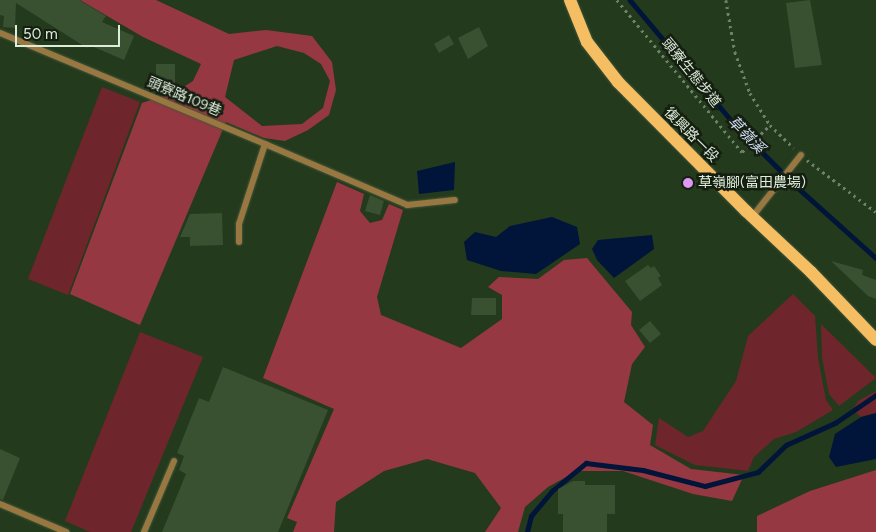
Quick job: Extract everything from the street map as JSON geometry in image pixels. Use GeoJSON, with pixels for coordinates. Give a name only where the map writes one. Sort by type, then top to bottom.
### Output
{"type":"FeatureCollection","features":[{"type":"Feature","properties":{"kind":"main road","name":"復興路一段"},"geometry":{"type":"LineString","coordinates":[[570,0],[587,42],[618,82],[811,272],[876,340]]}},
{"type":"Feature","properties":{"kind":"lane","name":"頭寮路109巷"},"geometry":{"type":"LineString","coordinates":[[0,33],[407,205],[455,200]]}},
{"type":"Feature","properties":{"kind":"lane"},"geometry":{"type":"LineString","coordinates":[[239,242],[239,224],[265,144]]}},
{"type":"Feature","properties":{"kind":"lane"},"geometry":{"type":"LineString","coordinates":[[752,216],[801,155]]}},
{"type":"Feature","properties":{"kind":"lane"},"geometry":{"type":"LineString","coordinates":[[144,532],[174,461]]}},
{"type":"Feature","properties":{"kind":"lane"},"geometry":{"type":"LineString","coordinates":[[0,504],[66,532]]}},
{"type":"Feature","properties":{"kind":"path","name":"頭寮生態步道"},"geometry":{"type":"LineString","coordinates":[[617,0],[742,152],[770,125]]}},
{"type":"Feature","properties":{"kind":"path"},"geometry":{"type":"LineString","coordinates":[[726,0],[734,52],[750,93],[770,125],[801,155],[876,212]]}},
{"type":"Feature","properties":{"kind":"shaded area"},"geometry":{"type":"Polygon","coordinates":[[[80,0],[156,0],[229,34],[266,30],[312,36],[332,62],[336,90],[329,115],[308,130],[285,141],[264,138],[226,122],[140,325],[70,294],[142,103],[177,91],[193,81],[201,64],[143,37],[80,0]],[[277,46],[234,60],[225,97],[262,126],[302,124],[323,108],[330,81],[321,64],[304,53],[277,46]]]}},
{"type":"Feature","properties":{"kind":"shaded area"},"geometry":{"type":"Polygon","coordinates":[[[102,87],[140,102],[68,295],[28,279],[102,87]]]}},
{"type":"Feature","properties":{"kind":"shaded area"},"geometry":{"type":"Polygon","coordinates":[[[337,182],[364,194],[360,211],[370,223],[382,220],[389,204],[403,210],[377,297],[381,315],[461,348],[502,319],[502,295],[488,287],[499,277],[538,279],[564,260],[587,258],[632,312],[631,325],[645,347],[632,364],[624,402],[653,425],[650,445],[691,469],[744,475],[732,501],[693,494],[623,471],[577,471],[548,487],[525,507],[518,532],[485,532],[501,508],[475,473],[427,459],[384,471],[336,502],[334,532],[293,532],[297,522],[287,518],[334,409],[263,378],[337,182]]]}},
{"type":"Feature","properties":{"kind":"shaded area"},"geometry":{"type":"Polygon","coordinates":[[[793,294],[815,316],[818,358],[826,400],[833,410],[796,432],[774,439],[754,457],[748,471],[695,465],[655,445],[659,418],[688,437],[703,431],[736,381],[748,336],[793,294]]]}},
{"type":"Feature","properties":{"kind":"shaded area"},"geometry":{"type":"Polygon","coordinates":[[[821,324],[876,378],[839,406],[829,394],[822,358],[821,324]]]}},
{"type":"Feature","properties":{"kind":"shaded area"},"geometry":{"type":"Polygon","coordinates":[[[140,332],[203,357],[131,532],[90,532],[65,521],[140,332]]]}},
{"type":"Feature","properties":{"kind":"shaded area"},"geometry":{"type":"Polygon","coordinates":[[[876,391],[876,413],[861,417],[853,410],[858,401],[876,391]]]}},
{"type":"Feature","properties":{"kind":"shaded area"},"geometry":{"type":"Polygon","coordinates":[[[876,470],[876,532],[757,532],[757,516],[810,491],[876,470]]]}},
{"type":"Feature","properties":{"kind":"water"},"geometry":{"type":"Polygon","coordinates":[[[455,162],[454,190],[419,194],[417,171],[455,162]]]}},
{"type":"Feature","properties":{"kind":"water"},"geometry":{"type":"Polygon","coordinates":[[[552,217],[577,227],[580,244],[536,274],[501,271],[467,260],[464,242],[475,232],[496,237],[510,226],[552,217]]]}},
{"type":"Feature","properties":{"kind":"water"},"geometry":{"type":"Polygon","coordinates":[[[652,235],[654,249],[614,278],[597,260],[592,249],[598,240],[652,235]]]}},
{"type":"Feature","properties":{"kind":"water"},"geometry":{"type":"Polygon","coordinates":[[[876,413],[876,459],[836,467],[829,457],[835,434],[861,417],[876,413]]]}},
{"type":"Feature","properties":{"kind":"building"},"geometry":{"type":"Polygon","coordinates":[[[0,0],[79,0],[106,16],[102,22],[134,36],[124,60],[89,45],[87,48],[16,3],[15,28],[3,27],[4,16],[0,15],[0,0]]]}},
{"type":"Feature","properties":{"kind":"building"},"geometry":{"type":"Polygon","coordinates":[[[810,0],[822,65],[795,68],[786,3],[810,0]]]}},
{"type":"Feature","properties":{"kind":"building"},"geometry":{"type":"Polygon","coordinates":[[[479,27],[488,46],[468,59],[458,38],[479,27]]]}},
{"type":"Feature","properties":{"kind":"building"},"geometry":{"type":"Polygon","coordinates":[[[449,35],[454,44],[439,53],[434,44],[449,35]]]}},
{"type":"Feature","properties":{"kind":"building"},"geometry":{"type":"Polygon","coordinates":[[[156,64],[175,64],[175,88],[156,88],[156,64]]]}},
{"type":"Feature","properties":{"kind":"building"},"geometry":{"type":"Polygon","coordinates":[[[370,195],[384,201],[380,215],[365,211],[370,195]]]}},
{"type":"Feature","properties":{"kind":"building"},"geometry":{"type":"Polygon","coordinates":[[[222,213],[223,245],[190,246],[190,237],[180,237],[190,214],[222,213]]]}},
{"type":"Feature","properties":{"kind":"building"},"geometry":{"type":"Polygon","coordinates":[[[831,261],[863,270],[862,275],[876,280],[876,299],[868,296],[831,261]]]}},
{"type":"Feature","properties":{"kind":"building"},"geometry":{"type":"Polygon","coordinates":[[[648,265],[651,268],[654,266],[661,276],[658,278],[662,285],[640,301],[625,281],[648,265]]]}},
{"type":"Feature","properties":{"kind":"building"},"geometry":{"type":"Polygon","coordinates":[[[472,298],[496,298],[496,315],[471,315],[472,298]]]}},
{"type":"Feature","properties":{"kind":"building"},"geometry":{"type":"Polygon","coordinates":[[[650,321],[661,334],[650,343],[639,330],[650,321]]]}},
{"type":"Feature","properties":{"kind":"building"},"geometry":{"type":"Polygon","coordinates":[[[223,367],[328,410],[278,532],[162,532],[186,474],[179,470],[184,456],[177,453],[199,398],[209,402],[223,367]]]}},
{"type":"Feature","properties":{"kind":"building"},"geometry":{"type":"Polygon","coordinates":[[[0,449],[20,458],[3,500],[0,499],[0,449]]]}},
{"type":"Feature","properties":{"kind":"building"},"geometry":{"type":"Polygon","coordinates":[[[573,481],[585,481],[585,485],[615,485],[615,514],[607,514],[607,532],[563,532],[563,514],[558,514],[558,489],[573,481]]]}},
{"type":"Feature","properties":{"kind":"waterway","name":"草嶺溪"},"geometry":{"type":"LineString","coordinates":[[630,0],[736,126],[797,187],[876,258]]}},
{"type":"Feature","properties":{"kind":"waterway"},"geometry":{"type":"LineString","coordinates":[[527,532],[531,516],[552,491],[586,463],[643,470],[705,486],[758,472],[786,445],[835,423],[876,395]]}},
{"type":"Feature","properties":{"kind":"place","name":"草嶺腳(富田農場)"},"geometry":{"type":"Point","coordinates":[688,183]}}]}
